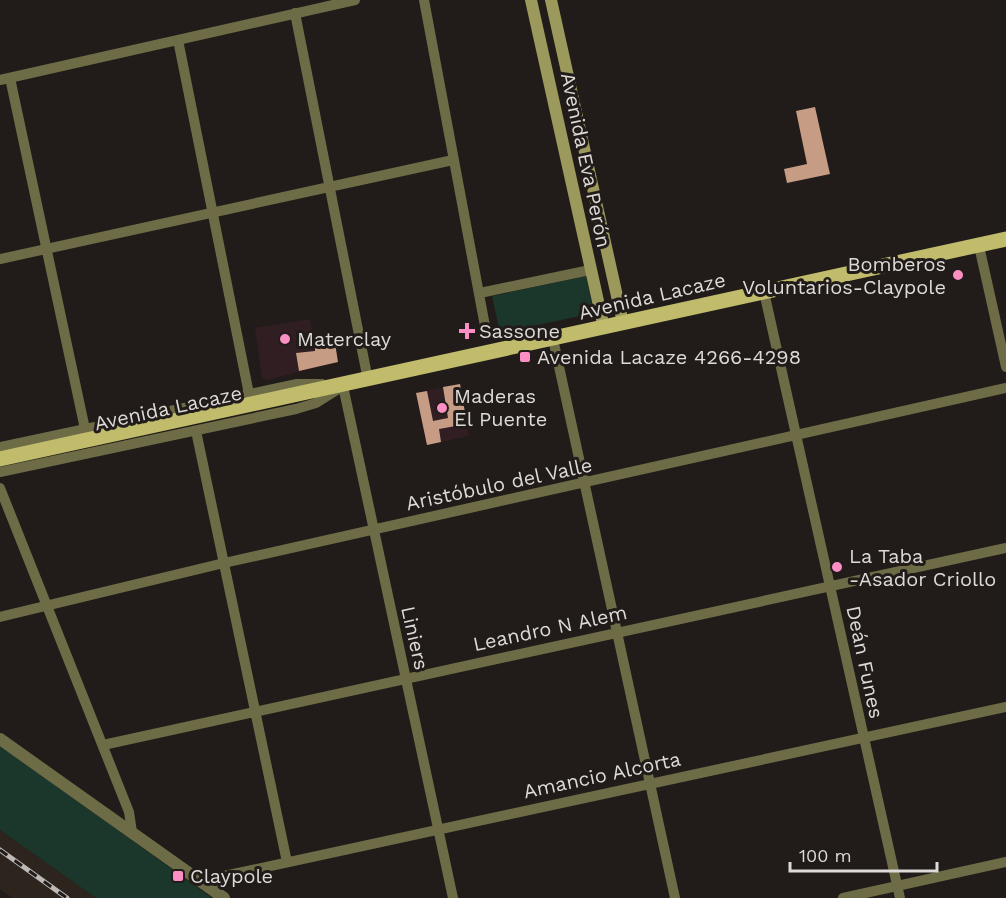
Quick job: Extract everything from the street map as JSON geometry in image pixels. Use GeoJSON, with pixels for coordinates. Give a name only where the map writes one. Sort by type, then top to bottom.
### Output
{"type":"FeatureCollection","features":[{"type":"Feature","properties":{"kind":"main road","name":"Avenida Eva Perón"},"geometry":{"type":"LineString","coordinates":[[531,0],[604,328]]}},
{"type":"Feature","properties":{"kind":"main road","name":"Avenida Eva Perón"},"geometry":{"type":"LineString","coordinates":[[551,0],[623,323]]}},
{"type":"Feature","properties":{"kind":"main road","name":"Avenida Lacaze"},"geometry":{"type":"LineString","coordinates":[[0,466],[194,424],[289,394],[343,386],[1006,240]]}},
{"type":"Feature","properties":{"kind":"main road","name":"Avenida Lacaze"},"geometry":{"type":"LineString","coordinates":[[0,459],[194,424]]}},
{"type":"Feature","properties":{"kind":"street"},"geometry":{"type":"LineString","coordinates":[[85,429],[46,249],[5,79],[295,13],[322,4],[355,0]]}},
{"type":"Feature","properties":{"kind":"street"},"geometry":{"type":"LineString","coordinates":[[424,0],[485,326]]}},
{"type":"Feature","properties":{"kind":"street"},"geometry":{"type":"LineString","coordinates":[[295,13],[368,380]]}},
{"type":"Feature","properties":{"kind":"street"},"geometry":{"type":"LineString","coordinates":[[178,40],[249,394]]}},
{"type":"Feature","properties":{"kind":"street"},"geometry":{"type":"LineString","coordinates":[[0,259],[211,211],[330,188],[453,160]]}},
{"type":"Feature","properties":{"kind":"street"},"geometry":{"type":"LineString","coordinates":[[979,246],[1006,367]]}},
{"type":"Feature","properties":{"kind":"street"},"geometry":{"type":"LineString","coordinates":[[480,293],[590,270]]}},
{"type":"Feature","properties":{"kind":"street","name":"Deán Funes"},"geometry":{"type":"LineString","coordinates":[[764,292],[798,435],[900,898]]}},
{"type":"Feature","properties":{"kind":"street"},"geometry":{"type":"LineString","coordinates":[[553,339],[675,898]]}},
{"type":"Feature","properties":{"kind":"street"},"geometry":{"type":"LineString","coordinates":[[0,447],[297,384],[343,386]]}},
{"type":"Feature","properties":{"kind":"street","name":"Liniers"},"geometry":{"type":"LineString","coordinates":[[343,386],[372,530],[453,898]]}},
{"type":"Feature","properties":{"kind":"street","name":"Aristóbulo del Valle"},"geometry":{"type":"LineString","coordinates":[[0,617],[224,563],[1006,388]]}},
{"type":"Feature","properties":{"kind":"street"},"geometry":{"type":"LineString","coordinates":[[0,472],[194,424],[287,862]]}},
{"type":"Feature","properties":{"kind":"street"},"geometry":{"type":"LineString","coordinates":[[0,488],[129,812],[132,832]]}},
{"type":"Feature","properties":{"kind":"street","name":"Leandro N Alem"},"geometry":{"type":"LineString","coordinates":[[103,745],[1006,548]]}},
{"type":"Feature","properties":{"kind":"street","name":"Amancio Alcorta"},"geometry":{"type":"LineString","coordinates":[[208,886],[224,876],[437,828],[1006,707]]}},
{"type":"Feature","properties":{"kind":"street"},"geometry":{"type":"LineString","coordinates":[[0,739],[224,898]]}},
{"type":"Feature","properties":{"kind":"street"},"geometry":{"type":"LineString","coordinates":[[843,898],[1006,862]]}},
{"type":"Feature","properties":{"kind":"shaded area","name":"Materclay"},"geometry":{"type":"Polygon","coordinates":[[[310,319],[318,367],[267,380],[262,377],[255,328],[310,319]]]}},
{"type":"Feature","properties":{"kind":"shaded area","name":"Maderas El Puente"},"geometry":{"type":"Polygon","coordinates":[[[460,384],[469,436],[427,445],[416,393],[460,384]]]}},
{"type":"Feature","properties":{"kind":"shaded area"},"geometry":{"type":"Polygon","coordinates":[[[0,830],[96,898],[13,898],[0,889],[0,830]]]}},
{"type":"Feature","properties":{"kind":"green space"},"geometry":{"type":"Polygon","coordinates":[[[586,276],[594,313],[500,333],[492,296],[586,276]]]}},
{"type":"Feature","properties":{"kind":"green space"},"geometry":{"type":"Polygon","coordinates":[[[0,745],[212,898],[96,898],[0,830],[0,745]]]}},
{"type":"Feature","properties":{"kind":"building"},"geometry":{"type":"Polygon","coordinates":[[[815,107],[830,174],[787,183],[784,169],[807,164],[796,111],[815,107]]]}},
{"type":"Feature","properties":{"kind":"building"},"geometry":{"type":"Polygon","coordinates":[[[335,343],[338,362],[299,371],[296,353],[315,351],[315,345],[335,343]]]}},
{"type":"Feature","properties":{"kind":"building","name":"Maderas El Puente"},"geometry":{"type":"Polygon","coordinates":[[[460,384],[467,424],[439,429],[441,442],[427,445],[416,393],[427,391],[433,421],[448,418],[443,387],[460,384]]]}},
{"type":"Feature","properties":{"kind":"railway"},"geometry":{"type":"LineString","coordinates":[[0,850],[67,898]]}},
{"type":"Feature","properties":{"kind":"place","name":"Bomberos Voluntarios-Claypole"},"geometry":{"type":"Point","coordinates":[958,275]}},
{"type":"Feature","properties":{"kind":"place","name":"Sassone"},"geometry":{"type":"Point","coordinates":[467,331]}},
{"type":"Feature","properties":{"kind":"place","name":"Materclay"},"geometry":{"type":"Point","coordinates":[285,339]}},
{"type":"Feature","properties":{"kind":"place","name":"Avenida Lacaze 4266-4298"},"geometry":{"type":"Point","coordinates":[525,357]}},
{"type":"Feature","properties":{"kind":"place","name":"Maderas El Puente"},"geometry":{"type":"Point","coordinates":[442,408]}},
{"type":"Feature","properties":{"kind":"place","name":"La Taba -Asador Criollo"},"geometry":{"type":"Point","coordinates":[837,567]}},
{"type":"Feature","properties":{"kind":"place","name":"Claypole"},"geometry":{"type":"Point","coordinates":[178,876]}}]}
